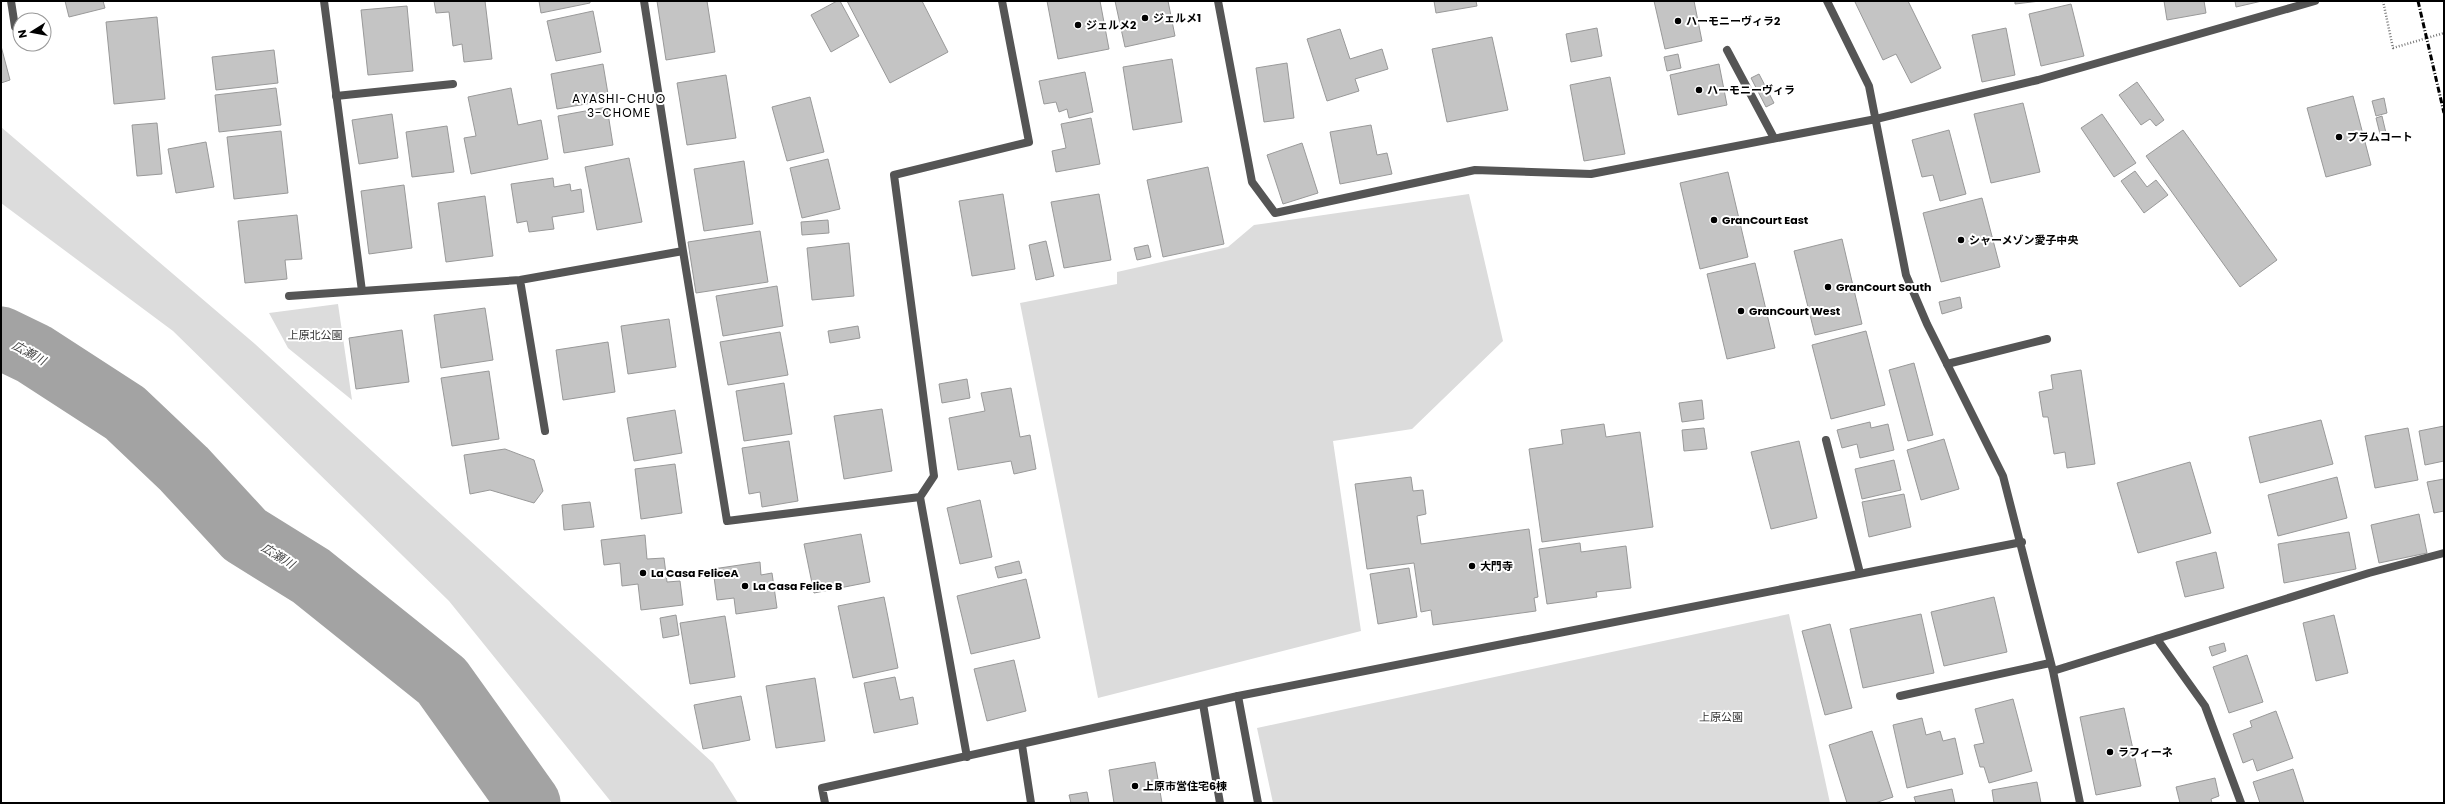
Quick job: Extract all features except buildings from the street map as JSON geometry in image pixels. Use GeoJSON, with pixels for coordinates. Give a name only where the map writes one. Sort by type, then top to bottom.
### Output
{"type":"FeatureCollection","features":[{"type":"Feature","properties":{"kind":"street"},"geometry":{"type":"LineString","coordinates":[[11,1],[13,12]]}},
{"type":"Feature","properties":{"kind":"street"},"geometry":{"type":"LineString","coordinates":[[324,1],[362,291]]}},
{"type":"Feature","properties":{"kind":"street"},"geometry":{"type":"LineString","coordinates":[[644,1],[727,521],[920,497]]}},
{"type":"Feature","properties":{"kind":"street"},"geometry":{"type":"LineString","coordinates":[[967,757],[920,497],[934,476],[894,176],[1029,142],[1002,1]]}},
{"type":"Feature","properties":{"kind":"street"},"geometry":{"type":"LineString","coordinates":[[1218,1],[1252,182],[1275,213],[1476,170],[1591,174],[1876,118],[2038,80],[2315,1]]}},
{"type":"Feature","properties":{"kind":"street"},"geometry":{"type":"LineString","coordinates":[[1828,1],[1869,86],[1906,275],[1947,364],[2003,476],[2022,542],[2053,672],[2080,803]]}},
{"type":"Feature","properties":{"kind":"street"},"geometry":{"type":"LineString","coordinates":[[1727,50],[1774,138]]}},
{"type":"Feature","properties":{"kind":"street"},"geometry":{"type":"LineString","coordinates":[[336,96],[453,84]]}},
{"type":"Feature","properties":{"kind":"street"},"geometry":{"type":"LineString","coordinates":[[289,296],[520,280],[683,251]]}},
{"type":"Feature","properties":{"kind":"street"},"geometry":{"type":"LineString","coordinates":[[520,280],[544,431]]}},
{"type":"Feature","properties":{"kind":"street"},"geometry":{"type":"LineString","coordinates":[[1947,364],[2046,339]]}},
{"type":"Feature","properties":{"kind":"street"},"geometry":{"type":"LineString","coordinates":[[1826,440],[1860,573]]}},
{"type":"Feature","properties":{"kind":"street"},"geometry":{"type":"LineString","coordinates":[[825,803],[822,788],[1022,745],[1238,696],[2022,542]]}},
{"type":"Feature","properties":{"kind":"street"},"geometry":{"type":"LineString","coordinates":[[2053,672],[2368,573],[2444,553]]}},
{"type":"Feature","properties":{"kind":"street"},"geometry":{"type":"LineString","coordinates":[[2157,639],[2205,706],[2241,803]]}},
{"type":"Feature","properties":{"kind":"street"},"geometry":{"type":"LineString","coordinates":[[1900,696],[2050,663]]}},
{"type":"Feature","properties":{"kind":"street"},"geometry":{"type":"LineString","coordinates":[[1238,696],[1258,803]]}},
{"type":"Feature","properties":{"kind":"street"},"geometry":{"type":"LineString","coordinates":[[1203,704],[1220,803]]}},
{"type":"Feature","properties":{"kind":"street"},"geometry":{"type":"LineString","coordinates":[[1022,745],[1031,803]]}},
{"type":"Feature","properties":{"kind":"path"},"geometry":{"type":"LineString","coordinates":[[2383,1],[2393,48],[2444,33]]}},
{"type":"Feature","properties":{"kind":"green space"},"geometry":{"type":"Polygon","coordinates":[[[1,127],[255,344],[713,763],[738,803],[612,803],[449,601],[173,331],[1,203],[1,127]]]}},
{"type":"Feature","properties":{"kind":"green space"},"geometry":{"type":"Polygon","coordinates":[[[1469,194],[1503,341],[1412,429],[1333,441],[1361,631],[1098,698],[1020,303],[1117,284],[1117,272],[1228,247],[1254,225],[1469,194]]]}},
{"type":"Feature","properties":{"kind":"green space","name":"上原北公園"},"geometry":{"type":"Polygon","coordinates":[[[338,304],[352,400],[288,348],[269,313],[338,304]]]}},
{"type":"Feature","properties":{"kind":"green space","name":"上原公園"},"geometry":{"type":"Polygon","coordinates":[[[1789,614],[1830,803],[1273,803],[1257,728],[1789,614]]]}},
{"type":"Feature","properties":{"kind":"waterway","name":"広瀬川"},"geometry":{"type":"LineString","coordinates":[[1,338],[34,354],[125,413],[184,469],[245,535],[311,576],[442,681],[529,803]]}},
{"type":"Feature","properties":{"kind":"railway"},"geometry":{"type":"LineString","coordinates":[[2418,1],[2444,113]]}},
{"type":"Feature","properties":{"kind":"place","name":"ジェルメ1"},"geometry":{"type":"Point","coordinates":[1145,18]}},
{"type":"Feature","properties":{"kind":"place","name":"ハーモニーヴィラ2"},"geometry":{"type":"Point","coordinates":[1678,21]}},
{"type":"Feature","properties":{"kind":"place","name":"ジェルメ2"},"geometry":{"type":"Point","coordinates":[1078,25]}},
{"type":"Feature","properties":{"kind":"place","name":"ハーモニーヴィラ"},"geometry":{"type":"Point","coordinates":[1699,90]}},
{"type":"Feature","properties":{"kind":"place","name":"プラムコート"},"geometry":{"type":"Point","coordinates":[2339,137]}},
{"type":"Feature","properties":{"kind":"place","name":"GranCourt East"},"geometry":{"type":"Point","coordinates":[1714,220]}},
{"type":"Feature","properties":{"kind":"place","name":"シャーメゾン愛子中央"},"geometry":{"type":"Point","coordinates":[1961,240]}},
{"type":"Feature","properties":{"kind":"place","name":"GranCourt South"},"geometry":{"type":"Point","coordinates":[1828,287]}},
{"type":"Feature","properties":{"kind":"place","name":"GranCourt West"},"geometry":{"type":"Point","coordinates":[1741,311]}},
{"type":"Feature","properties":{"kind":"place","name":"大門寺"},"geometry":{"type":"Point","coordinates":[1472,566]}},
{"type":"Feature","properties":{"kind":"place","name":"La Casa FeliceA"},"geometry":{"type":"Point","coordinates":[643,573]}},
{"type":"Feature","properties":{"kind":"place","name":"La Casa Felice B"},"geometry":{"type":"Point","coordinates":[745,586]}},
{"type":"Feature","properties":{"kind":"place","name":"ラフィーネ"},"geometry":{"type":"Point","coordinates":[2110,752]}},
{"type":"Feature","properties":{"kind":"place","name":"上原市営住宅6棟"},"geometry":{"type":"Point","coordinates":[1135,786]}},
{"type":"Feature","properties":{"kind":"district","name":"AYASHI-CHUO 3-CHOME"},"geometry":{"type":"Point","coordinates":[619,106]}}]}
